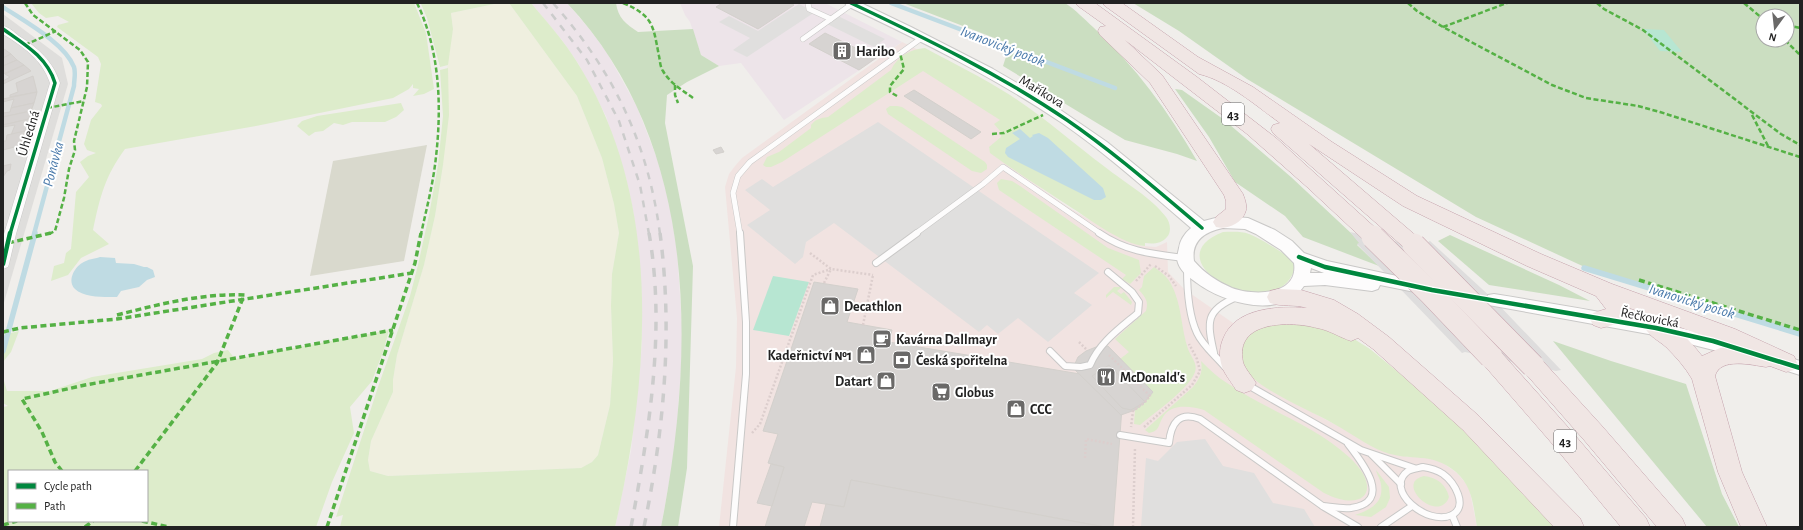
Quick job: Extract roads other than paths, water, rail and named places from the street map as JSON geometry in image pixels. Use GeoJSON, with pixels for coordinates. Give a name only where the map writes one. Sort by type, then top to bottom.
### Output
{"type":"FeatureCollection","features":[{"type":"Feature","properties":{"kind":"highway"},"geometry":{"type":"LineString","coordinates":[[1077,3],[1156,79],[1228,186],[1236,200],[1237,207],[1236,212],[1223,222]]}},
{"type":"Feature","properties":{"kind":"highway","name":"43"},"geometry":{"type":"LineString","coordinates":[[1084,3],[1154,52],[1254,131],[1310,178],[1373,237],[1431,294],[1491,357],[1558,433],[1636,527]]}},
{"type":"Feature","properties":{"kind":"highway","name":"43"},"geometry":{"type":"LineString","coordinates":[[1111,3],[1194,61],[1289,137],[1414,245],[1533,366],[1593,433],[1673,527]]}},
{"type":"Feature","properties":{"kind":"highway"},"geometry":{"type":"LineString","coordinates":[[1194,61],[1246,91],[1325,146],[1410,201],[1534,260],[1604,290],[1728,335],[1793,366]]}},
{"type":"Feature","properties":{"kind":"highway"},"geometry":{"type":"LineString","coordinates":[[1601,319],[1612,317],[1617,310],[1613,300],[1604,290]]}},
{"type":"Feature","properties":{"kind":"highway"},"geometry":{"type":"LineString","coordinates":[[1278,297],[1301,298],[1334,310],[1381,343],[1445,398],[1471,423],[1570,527]]}},
{"type":"Feature","properties":{"kind":"highway"},"geometry":{"type":"LineString","coordinates":[[1244,383],[1235,368],[1231,355],[1233,340],[1238,331],[1257,320],[1272,317],[1293,316],[1323,321],[1349,331],[1378,348],[1425,387],[1445,398]]}},
{"type":"Feature","properties":{"kind":"highway"},"geometry":{"type":"LineString","coordinates":[[1656,328],[1676,342],[1693,361],[1703,376],[1730,472],[1754,527]]}},
{"type":"Feature","properties":{"kind":"highway"},"geometry":{"type":"LineString","coordinates":[[1703,376],[1708,364],[1722,357],[1747,356],[1793,366]]}},
{"type":"Feature","properties":{"kind":"street","name":"Maříkova"},"geometry":{"type":"LineString","coordinates":[[852,3],[923,37],[990,72],[1066,119],[1128,167],[1202,228]]}},
{"type":"Feature","properties":{"kind":"street","name":"Úhledná"},"geometry":{"type":"LineString","coordinates":[[3,29],[42,59],[53,73],[55,83],[12,226],[3,264]]}},
{"type":"Feature","properties":{"kind":"street"},"geometry":{"type":"LineString","coordinates":[[1299,257],[1303,267],[1300,280],[1291,290],[1278,297],[1259,299],[1237,297],[1223,292],[1208,283],[1186,261],[1188,241],[1195,232],[1202,228],[1223,222],[1242,223],[1262,229],[1299,257],[1325,267],[1432,290],[1325,280],[1300,280]]}},
{"type":"Feature","properties":{"kind":"street","name":"Řečkovická"},"geometry":{"type":"LineString","coordinates":[[1494,300],[1656,328],[1713,341],[1793,366]]}},
{"type":"Feature","properties":{"kind":"lane"},"geometry":{"type":"LineString","coordinates":[[808,3],[809,9],[830,19]]}},
{"type":"Feature","properties":{"kind":"lane"},"geometry":{"type":"LineString","coordinates":[[803,39],[852,3]]}},
{"type":"Feature","properties":{"kind":"lane"},"geometry":{"type":"LineString","coordinates":[[733,527],[746,374],[746,322],[739,226],[733,193],[738,176],[750,162],[923,37]]}},
{"type":"Feature","properties":{"kind":"lane"},"geometry":{"type":"LineString","coordinates":[[876,263],[983,184],[1003,167],[1110,240],[1127,249],[1186,261],[1186,284],[1194,326],[1202,340],[1229,371],[1244,383],[1370,454],[1414,468]]}},
{"type":"Feature","properties":{"kind":"lane"},"geometry":{"type":"LineString","coordinates":[[1050,351],[1064,366],[1081,367],[1090,365],[1093,356],[1100,346],[1138,313],[1139,302],[1128,289],[1108,272]]}},
{"type":"Feature","properties":{"kind":"lane"},"geometry":{"type":"LineString","coordinates":[[1215,354],[1211,338],[1212,315],[1215,309],[1224,302],[1237,297]]}},
{"type":"Feature","properties":{"kind":"lane"},"geometry":{"type":"LineString","coordinates":[[1120,435],[1169,443],[1170,429],[1174,423],[1182,418],[1197,418],[1268,465],[1323,506],[1358,527]]}},
{"type":"Feature","properties":{"kind":"lane"},"geometry":{"type":"LineString","coordinates":[[1323,506],[1350,508],[1366,502],[1372,496],[1373,488],[1370,475],[1346,441]]}},
{"type":"Feature","properties":{"kind":"lane"},"geometry":{"type":"LineString","coordinates":[[1370,454],[1400,484],[1402,491],[1412,506],[1419,511],[1436,517],[1452,515],[1460,504],[1460,496],[1456,487],[1450,480],[1437,471],[1423,467],[1414,468],[1407,471],[1402,476],[1400,484]]}},
{"type":"Feature","properties":{"kind":"lane"},"geometry":{"type":"LineString","coordinates":[[1381,527],[1412,506]]}},
{"type":"Feature","properties":{"kind":"lane"},"geometry":{"type":"LineString","coordinates":[[1452,515],[1457,527]]}},
{"type":"Feature","properties":{"kind":"water"},"geometry":{"type":"Polygon","coordinates":[[[1020,129],[1030,138],[1033,136],[1032,135],[1039,133],[1048,138],[1103,188],[1106,197],[1101,200],[1094,200],[1008,157],[1005,153],[1006,148],[1020,139],[1012,133],[1020,129]]]}},
{"type":"Feature","properties":{"kind":"water"},"geometry":{"type":"Polygon","coordinates":[[[100,257],[115,258],[116,263],[134,264],[147,267],[153,270],[155,277],[147,280],[139,287],[121,291],[117,297],[95,296],[79,292],[75,289],[72,282],[72,275],[74,271],[84,262],[100,257]]]}},
{"type":"Feature","properties":{"kind":"waterway","name":"Ivanovický potok"},"geometry":{"type":"LineString","coordinates":[[891,3],[1115,88]]}},
{"type":"Feature","properties":{"kind":"waterway","name":"Ponávka"},"geometry":{"type":"LineString","coordinates":[[3,7],[53,41],[62,49],[75,69],[74,86],[34,234]]}},
{"type":"Feature","properties":{"kind":"waterway","name":"Ponávka"},"geometry":{"type":"LineString","coordinates":[[3,351],[35,233]]}},
{"type":"Feature","properties":{"kind":"waterway","name":"Ivanovický potok"},"geometry":{"type":"LineString","coordinates":[[1584,268],[1800,334]]}},
{"type":"Feature","properties":{"kind":"railway"},"geometry":{"type":"LineString","coordinates":[[543,3],[587,60],[619,121],[640,185],[649,234]]}},
{"type":"Feature","properties":{"kind":"railway"},"geometry":{"type":"LineString","coordinates":[[553,3],[594,55],[625,110],[647,169],[660,234]]}},
{"type":"Feature","properties":{"kind":"railway"},"geometry":{"type":"LineString","coordinates":[[631,527],[644,454],[656,343],[654,270],[649,233]]}},
{"type":"Feature","properties":{"kind":"railway"},"geometry":{"type":"LineString","coordinates":[[644,527],[657,454],[664,381],[666,307],[660,233]]}},
{"type":"Feature","properties":{"kind":"place","name":"Haribo"},"geometry":{"type":"Point","coordinates":[842,51]}},
{"type":"Feature","properties":{"kind":"place","name":"Decathlon"},"geometry":{"type":"Point","coordinates":[830,306]}},
{"type":"Feature","properties":{"kind":"place","name":"Kavárna Dallmayr"},"geometry":{"type":"Point","coordinates":[882,339]}},
{"type":"Feature","properties":{"kind":"place","name":"Kadeřnictví №1"},"geometry":{"type":"Point","coordinates":[866,355]}},
{"type":"Feature","properties":{"kind":"place","name":"Česká spořitelna"},"geometry":{"type":"Point","coordinates":[902,360]}},
{"type":"Feature","properties":{"kind":"place","name":"McDonald's"},"geometry":{"type":"Point","coordinates":[1106,377]}},
{"type":"Feature","properties":{"kind":"place","name":"Datart"},"geometry":{"type":"Point","coordinates":[886,381]}},
{"type":"Feature","properties":{"kind":"place","name":"Globus"},"geometry":{"type":"Point","coordinates":[941,392]}},
{"type":"Feature","properties":{"kind":"place","name":"CCC"},"geometry":{"type":"Point","coordinates":[1016,409]}}]}
